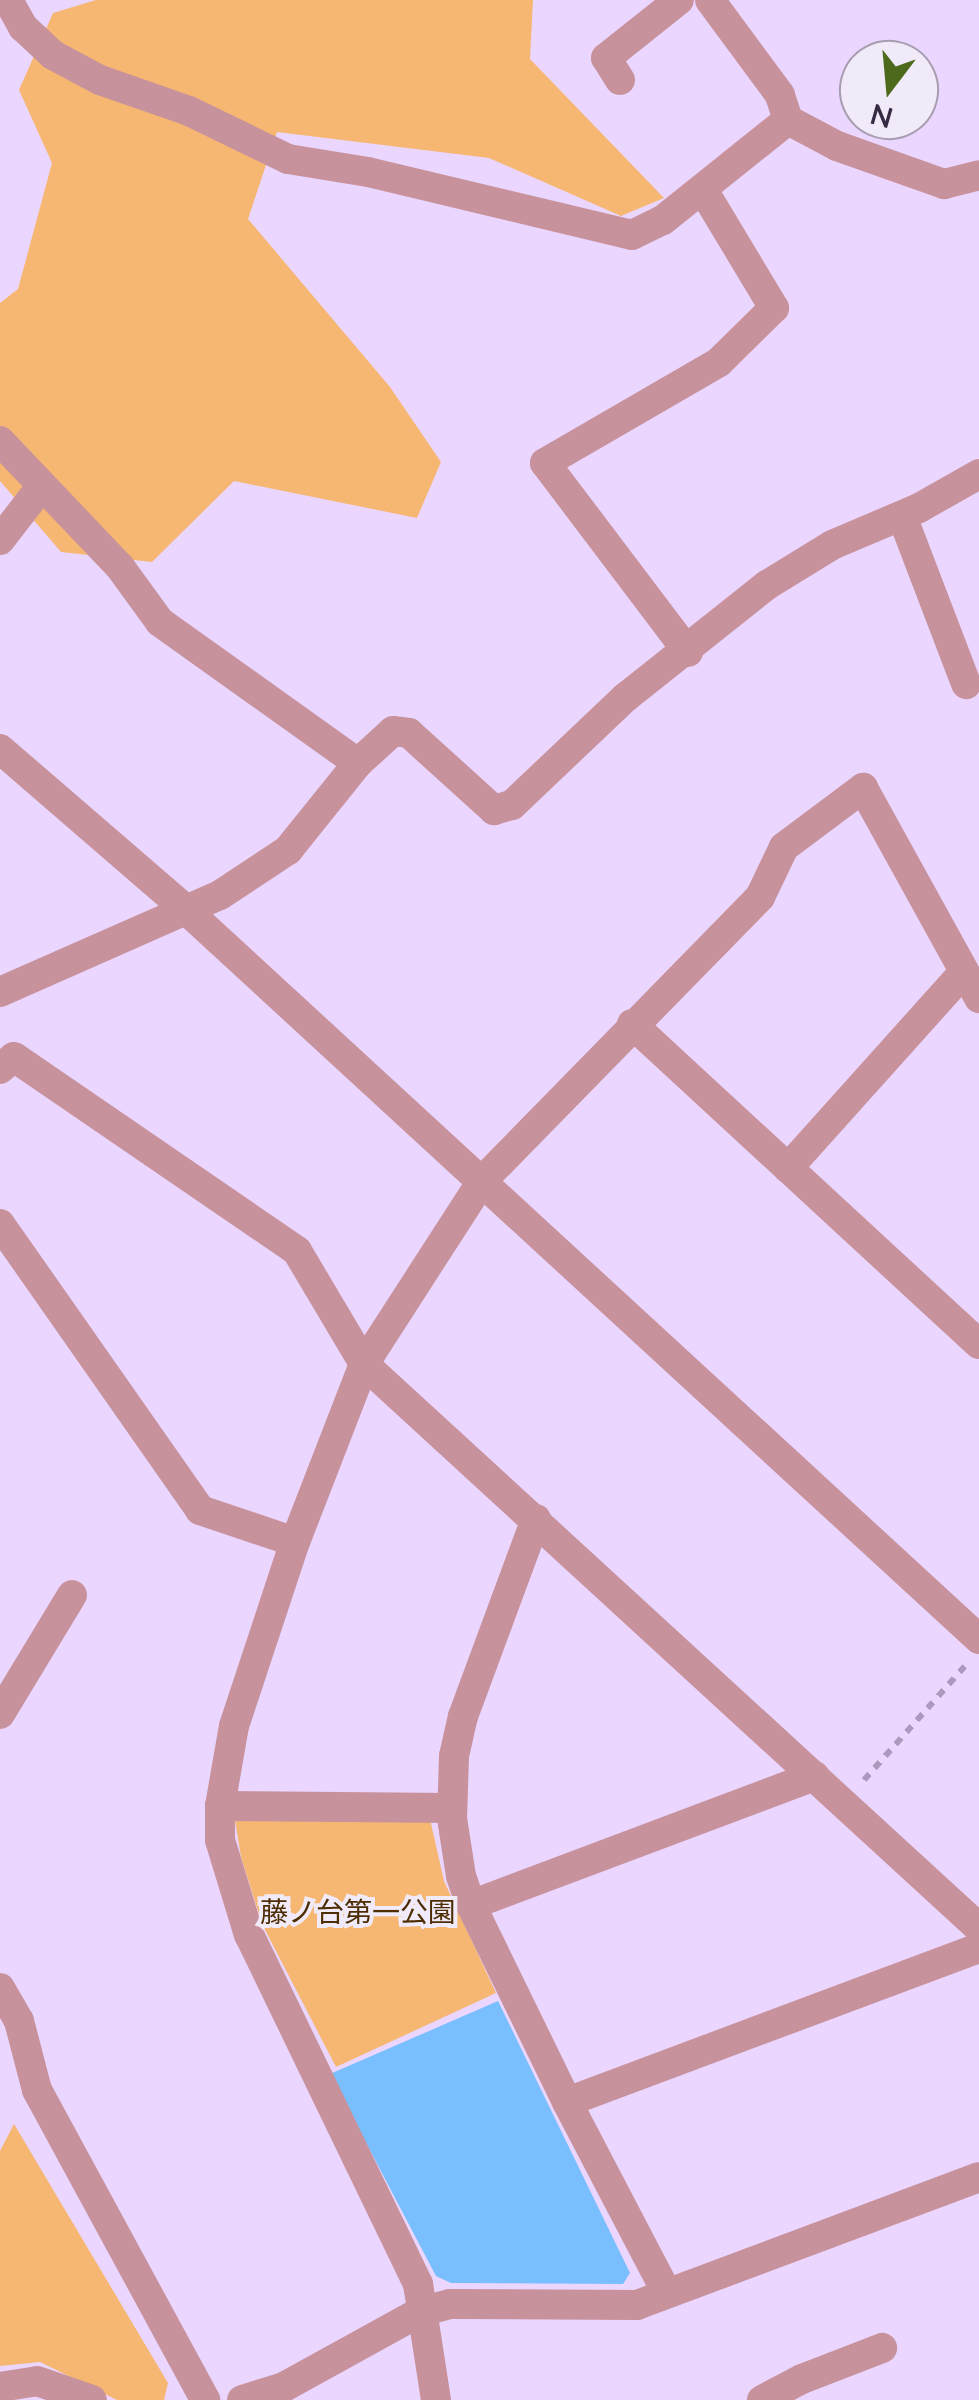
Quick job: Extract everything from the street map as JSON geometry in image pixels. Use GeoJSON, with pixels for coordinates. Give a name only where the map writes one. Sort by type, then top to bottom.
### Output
{"type":"FeatureCollection","features":[{"type":"Feature","properties":{"kind":"street"},"geometry":{"type":"LineString","coordinates":[[8,0],[23,27],[53,55],[100,80],[190,111],[288,159],[368,172],[632,234],[663,220],[788,120]]}},
{"type":"Feature","properties":{"kind":"street"},"geometry":{"type":"LineString","coordinates":[[620,80],[606,58],[679,0]]}},
{"type":"Feature","properties":{"kind":"street"},"geometry":{"type":"LineString","coordinates":[[710,0],[780,95],[788,120],[837,146],[944,184],[979,174]]}},
{"type":"Feature","properties":{"kind":"street"},"geometry":{"type":"LineString","coordinates":[[688,652],[545,463],[719,362],[774,308],[703,190]]}},
{"type":"Feature","properties":{"kind":"street"},"geometry":{"type":"LineString","coordinates":[[0,441],[120,567],[160,622],[358,763]]}},
{"type":"Feature","properties":{"kind":"street"},"geometry":{"type":"LineString","coordinates":[[0,992],[220,895],[288,850],[358,763],[392,731],[409,733],[494,810],[512,806],[626,697],[688,652],[766,585],[832,545],[902,516],[979,474]]}},
{"type":"Feature","properties":{"kind":"street"},"geometry":{"type":"LineString","coordinates":[[0,540],[41,486]]}},
{"type":"Feature","properties":{"kind":"street"},"geometry":{"type":"LineString","coordinates":[[902,516],[966,684]]}},
{"type":"Feature","properties":{"kind":"street"},"geometry":{"type":"LineString","coordinates":[[0,749],[184,908],[482,1181],[974,1650]]}},
{"type":"Feature","properties":{"kind":"street"},"geometry":{"type":"LineString","coordinates":[[436,2400],[418,2284],[248,1935],[225,1868],[220,1806],[234,1726],[294,1542],[364,1364],[482,1181],[760,897],[784,848],[863,788],[972,985],[788,1168]]}},
{"type":"Feature","properties":{"kind":"street"},"geometry":{"type":"LineString","coordinates":[[632,1024],[979,1344]]}},
{"type":"Feature","properties":{"kind":"street"},"geometry":{"type":"LineString","coordinates":[[0,1069],[14,1057],[298,1251],[364,1364],[979,1928]]}},
{"type":"Feature","properties":{"kind":"street"},"geometry":{"type":"LineString","coordinates":[[0,1224],[200,1510],[294,1542]]}},
{"type":"Feature","properties":{"kind":"street"},"geometry":{"type":"LineString","coordinates":[[536,1519],[463,1716],[454,1756],[452,1808],[461,1876],[471,1906],[567,2102],[666,2291]]}},
{"type":"Feature","properties":{"kind":"street"},"geometry":{"type":"LineString","coordinates":[[0,1714],[72,1594]]}},
{"type":"Feature","properties":{"kind":"street"},"geometry":{"type":"LineString","coordinates":[[471,1906],[815,1776]]}},
{"type":"Feature","properties":{"kind":"street"},"geometry":{"type":"LineString","coordinates":[[220,1806],[452,1808]]}},
{"type":"Feature","properties":{"kind":"street"},"geometry":{"type":"LineString","coordinates":[[567,2102],[979,1948]]}},
{"type":"Feature","properties":{"kind":"street"},"geometry":{"type":"LineString","coordinates":[[0,1988],[19,2021],[37,2090],[205,2400]]}},
{"type":"Feature","properties":{"kind":"street"},"geometry":{"type":"LineString","coordinates":[[242,2400],[284,2387],[420,2312],[450,2304],[637,2305],[979,2176]]}},
{"type":"Feature","properties":{"kind":"street"},"geometry":{"type":"LineString","coordinates":[[762,2400],[802,2379],[882,2348]]}},
{"type":"Feature","properties":{"kind":"street"},"geometry":{"type":"LineString","coordinates":[[0,2387],[37,2380],[92,2400]]}},
{"type":"Feature","properties":{"kind":"path"},"geometry":{"type":"LineString","coordinates":[[843,1803],[974,1650]]}},
{"type":"Feature","properties":{"kind":"green space"},"geometry":{"type":"Polygon","coordinates":[[[96,0],[533,0],[530,59],[664,198],[621,216],[489,158],[277,132],[248,219],[390,387],[441,462],[417,518],[234,481],[152,562],[61,552],[0,481],[0,303],[18,289],[52,163],[19,90],[53,13],[96,0]]]}},
{"type":"Feature","properties":{"kind":"green space","name":"藤ノ台第一公園"},"geometry":{"type":"Polygon","coordinates":[[[430,1819],[444,1881],[496,1993],[336,2067],[262,1924],[241,1857],[235,1820],[430,1819]]]}},
{"type":"Feature","properties":{"kind":"green space"},"geometry":{"type":"Polygon","coordinates":[[[14,2124],[168,2383],[164,2400],[117,2400],[40,2362],[0,2366],[0,2151],[14,2124]]]}},
{"type":"Feature","properties":{"kind":"water"},"geometry":{"type":"Polygon","coordinates":[[[498,2001],[630,2273],[623,2284],[451,2283],[436,2276],[330,2074],[498,2001]]]}}]}
